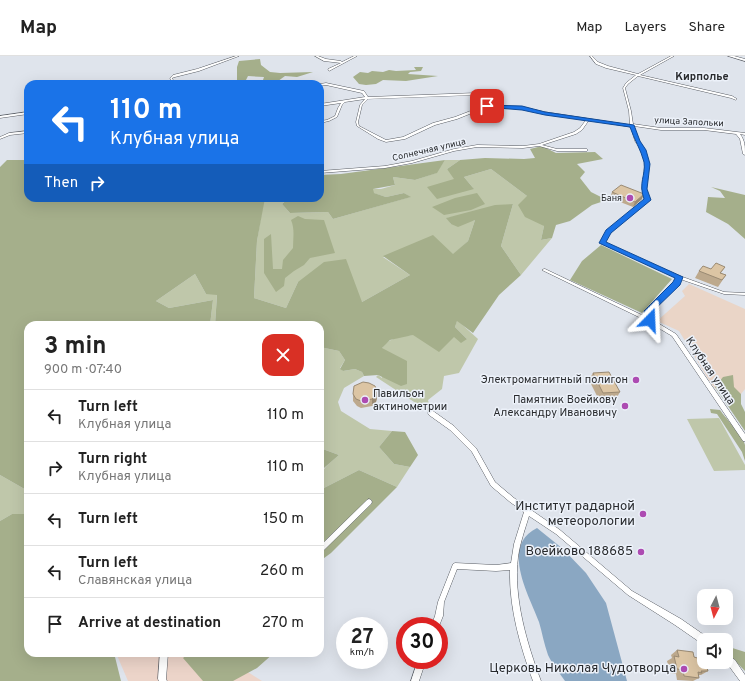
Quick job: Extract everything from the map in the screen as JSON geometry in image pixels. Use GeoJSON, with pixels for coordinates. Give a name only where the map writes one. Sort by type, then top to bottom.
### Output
{"type":"FeatureCollection","features":[{"type":"Feature","properties":{"kind":"street"},"geometry":{"type":"LineString","coordinates":[[172,80],[171,78],[174,76],[198,70],[238,56]]}},
{"type":"Feature","properties":{"kind":"street"},"geometry":{"type":"LineString","coordinates":[[316,56],[325,60],[341,62]]}},
{"type":"Feature","properties":{"kind":"street"},"geometry":{"type":"LineString","coordinates":[[329,70],[341,62],[356,56]]}},
{"type":"Feature","properties":{"kind":"street"},"geometry":{"type":"LineString","coordinates":[[591,56],[598,63],[639,75],[736,99]]}},
{"type":"Feature","properties":{"kind":"street"},"geometry":{"type":"LineString","coordinates":[[673,56],[639,75],[624,88],[632,125],[637,141],[643,150],[647,164],[644,189],[648,200],[609,232],[602,243],[679,277],[724,293],[745,294]]}},
{"type":"Feature","properties":{"kind":"street"},"geometry":{"type":"LineString","coordinates":[[730,56],[745,60]]}},
{"type":"Feature","properties":{"kind":"street"},"geometry":{"type":"LineString","coordinates":[[324,84],[363,92],[367,98]]}},
{"type":"Feature","properties":{"kind":"street"},"geometry":{"type":"LineString","coordinates":[[324,104],[367,98],[476,94],[498,106]]}},
{"type":"Feature","properties":{"kind":"street"},"geometry":{"type":"LineString","coordinates":[[367,98],[362,103],[358,117],[358,126],[386,141],[404,138],[434,124],[456,118],[487,106],[498,106]]}},
{"type":"Feature","properties":{"kind":"street"},"geometry":{"type":"LineString","coordinates":[[324,121],[336,118],[341,104],[344,101]]}},
{"type":"Feature","properties":{"kind":"street","name":"улица Запольки"},"geometry":{"type":"LineString","coordinates":[[498,106],[522,108],[545,114],[662,129],[704,129],[745,134]]}},
{"type":"Feature","properties":{"kind":"street"},"geometry":{"type":"LineString","coordinates":[[0,117],[24,114]]}},
{"type":"Feature","properties":{"kind":"street","name":"Солнечная улица"},"geometry":{"type":"LineString","coordinates":[[324,172],[364,169],[406,163],[454,150],[477,146],[523,147],[539,145],[575,133],[581,129],[588,119]]}},
{"type":"Feature","properties":{"kind":"street"},"geometry":{"type":"LineString","coordinates":[[0,138],[9,134],[24,132]]}},
{"type":"Feature","properties":{"kind":"street"},"geometry":{"type":"LineString","coordinates":[[737,133],[742,139],[745,154]]}},
{"type":"Feature","properties":{"kind":"street"},"geometry":{"type":"LineString","coordinates":[[539,145],[557,150],[586,150]]}},
{"type":"Feature","properties":{"kind":"street","name":"Клубная улица"},"geometry":{"type":"LineString","coordinates":[[544,270],[650,320],[674,335],[745,440]]}},
{"type":"Feature","properties":{"kind":"street"},"geometry":{"type":"LineString","coordinates":[[650,320],[648,311],[677,283],[679,277]]}},
{"type":"Feature","properties":{"kind":"street"},"geometry":{"type":"LineString","coordinates":[[431,413],[452,428],[474,450],[493,484],[512,500],[558,532],[624,589],[697,635]]}},
{"type":"Feature","properties":{"kind":"street"},"geometry":{"type":"LineString","coordinates":[[324,546],[369,502]]}},
{"type":"Feature","properties":{"kind":"street"},"geometry":{"type":"LineString","coordinates":[[528,511],[516,551],[514,566],[514,590],[522,633],[537,681]]}},
{"type":"Feature","properties":{"kind":"street"},"geometry":{"type":"LineString","coordinates":[[439,617],[441,602],[455,566],[496,568],[514,566]]}},
{"type":"Feature","properties":{"kind":"street"},"geometry":{"type":"LineString","coordinates":[[163,681],[164,657]]}},
{"type":"Feature","properties":{"kind":"street"},"geometry":{"type":"LineString","coordinates":[[733,664],[745,681]]}},
{"type":"Feature","properties":{"kind":"street"},"geometry":{"type":"LineString","coordinates":[[414,681],[419,669]]}},
{"type":"Feature","properties":{"kind":"shaded area"},"geometry":{"type":"Polygon","coordinates":[[[689,284],[745,309],[745,389],[732,405],[712,385],[679,331],[657,321],[685,296],[682,291],[689,284]]]}},
{"type":"Feature","properties":{"kind":"shaded area"},"geometry":{"type":"Polygon","coordinates":[[[118,657],[224,657],[262,681],[128,681],[118,657]]]}},
{"type":"Feature","properties":{"kind":"green space"},"geometry":{"type":"Polygon","coordinates":[[[260,59],[261,65],[270,72],[313,72],[297,77],[285,76],[280,80],[263,80],[264,77],[248,76],[246,80],[237,80],[237,67],[239,61],[260,59]]]}},
{"type":"Feature","properties":{"kind":"green space"},"geometry":{"type":"Polygon","coordinates":[[[414,67],[423,67],[421,71],[410,72],[408,74],[438,76],[406,81],[383,80],[376,84],[366,85],[359,84],[353,77],[360,72],[368,73],[372,71],[383,72],[389,70],[416,70],[414,67]]]}},
{"type":"Feature","properties":{"kind":"green space"},"geometry":{"type":"Polygon","coordinates":[[[542,146],[556,153],[595,152],[603,159],[577,164],[585,172],[580,178],[591,192],[607,200],[592,205],[570,221],[556,225],[552,238],[541,240],[544,226],[525,217],[518,205],[527,196],[491,169],[464,177],[474,189],[437,199],[427,187],[454,179],[447,169],[460,160],[485,158],[535,158],[530,149],[542,146]]]}},
{"type":"Feature","properties":{"kind":"green space"},"geometry":{"type":"Polygon","coordinates":[[[7,160],[24,160],[24,202],[264,202],[257,241],[254,298],[286,308],[298,282],[324,262],[346,259],[362,302],[410,275],[383,256],[433,235],[453,254],[468,241],[475,220],[458,227],[451,224],[446,218],[495,205],[513,204],[501,246],[521,275],[499,295],[473,333],[457,321],[455,327],[467,339],[461,343],[454,337],[439,352],[413,335],[390,340],[382,348],[407,361],[407,384],[401,386],[378,375],[364,376],[362,372],[355,369],[343,371],[340,369],[345,360],[339,351],[324,348],[324,321],[215,321],[217,295],[206,294],[195,274],[156,301],[169,308],[213,300],[210,321],[24,321],[24,489],[0,475],[0,167],[7,160]]]}},
{"type":"Feature","properties":{"kind":"green space"},"geometry":{"type":"Polygon","coordinates":[[[445,160],[460,160],[447,169],[474,189],[464,177],[491,169],[527,196],[544,226],[541,240],[552,238],[521,275],[501,246],[513,204],[447,218],[451,224],[475,220],[468,241],[453,255],[383,257],[410,275],[362,302],[298,282],[286,308],[254,298],[257,241],[263,202],[284,202],[282,204],[290,213],[328,212],[333,219],[410,197],[404,193],[386,197],[373,193],[373,189],[381,189],[395,185],[393,177],[415,180],[436,173],[445,160]]]}},
{"type":"Feature","properties":{"kind":"green space"},"geometry":{"type":"Polygon","coordinates":[[[445,160],[437,173],[415,180],[393,177],[395,185],[373,189],[374,193],[386,197],[404,193],[411,197],[333,219],[328,212],[290,213],[282,204],[284,202],[324,202],[324,175],[341,174],[445,160]]]}},
{"type":"Feature","properties":{"kind":"green space"},"geometry":{"type":"Polygon","coordinates":[[[711,187],[745,195],[745,239],[728,224],[706,212],[708,197],[725,198],[720,191],[711,187]]]}},
{"type":"Feature","properties":{"kind":"green space"},"geometry":{"type":"Polygon","coordinates":[[[477,193],[485,204],[471,210],[444,215],[432,207],[455,198],[477,193]]]}},
{"type":"Feature","properties":{"kind":"green space"},"geometry":{"type":"Polygon","coordinates":[[[298,216],[305,219],[324,220],[335,253],[310,258],[304,265],[285,278],[284,286],[276,292],[264,273],[264,239],[271,234],[273,269],[282,269],[283,260],[293,248],[293,230],[291,220],[298,216]]]}},
{"type":"Feature","properties":{"kind":"green space"},"geometry":{"type":"Polygon","coordinates":[[[601,245],[672,279],[642,313],[570,280],[582,261],[601,245]]]}},
{"type":"Feature","properties":{"kind":"green space"},"geometry":{"type":"Polygon","coordinates":[[[195,274],[206,294],[217,294],[215,321],[210,321],[213,300],[169,308],[156,301],[195,274]]]}},
{"type":"Feature","properties":{"kind":"green space"},"geometry":{"type":"Polygon","coordinates":[[[457,320],[478,339],[459,373],[444,376],[442,389],[428,400],[431,413],[376,377],[378,375],[382,378],[382,348],[389,341],[408,335],[439,335],[467,339],[455,327],[457,320]]]}},
{"type":"Feature","properties":{"kind":"green space"},"geometry":{"type":"Polygon","coordinates":[[[324,348],[339,351],[345,360],[340,368],[343,371],[355,369],[362,372],[364,376],[344,388],[338,402],[341,411],[370,429],[392,431],[379,447],[394,464],[410,467],[397,487],[359,470],[324,488],[324,470],[339,455],[324,449],[324,348]]]}},
{"type":"Feature","properties":{"kind":"green space"},"geometry":{"type":"Polygon","coordinates":[[[733,375],[734,387],[741,394],[741,404],[745,412],[745,431],[715,387],[723,377],[733,375]]]}},
{"type":"Feature","properties":{"kind":"green space"},"geometry":{"type":"Polygon","coordinates":[[[710,409],[720,410],[744,441],[745,461],[742,452],[717,414],[711,413],[710,409]]]}},
{"type":"Feature","properties":{"kind":"green space"},"geometry":{"type":"Polygon","coordinates":[[[719,418],[745,465],[745,470],[714,471],[687,419],[719,418]]]}},
{"type":"Feature","properties":{"kind":"green space"},"geometry":{"type":"Polygon","coordinates":[[[392,431],[405,432],[418,455],[410,467],[394,464],[379,447],[392,431]]]}},
{"type":"Feature","properties":{"kind":"green space"},"geometry":{"type":"Polygon","coordinates":[[[324,449],[339,455],[324,468],[324,449]]]}},
{"type":"Feature","properties":{"kind":"green space"},"geometry":{"type":"Polygon","coordinates":[[[359,470],[397,487],[331,553],[324,558],[324,488],[359,470]]]}},
{"type":"Feature","properties":{"kind":"green space"},"geometry":{"type":"Polygon","coordinates":[[[0,475],[24,489],[24,514],[12,514],[0,521],[0,475]]]}},
{"type":"Feature","properties":{"kind":"green space"},"geometry":{"type":"Polygon","coordinates":[[[12,514],[24,514],[24,657],[115,657],[121,681],[0,681],[0,521],[12,514]]]}},
{"type":"Feature","properties":{"kind":"green space"},"geometry":{"type":"Polygon","coordinates":[[[733,648],[745,652],[745,671],[733,659],[733,648]]]}},
{"type":"Feature","properties":{"kind":"green space"},"geometry":{"type":"Polygon","coordinates":[[[269,657],[257,668],[233,681],[203,681],[183,658],[269,657]]]}},
{"type":"Feature","properties":{"kind":"water"},"geometry":{"type":"Polygon","coordinates":[[[537,528],[563,549],[586,573],[606,603],[627,681],[565,681],[552,662],[548,655],[539,622],[520,572],[520,546],[526,536],[537,528]]]}},
{"type":"Feature","properties":{"kind":"building"},"geometry":{"type":"Polygon","coordinates":[[[621,185],[644,194],[635,202],[612,192],[621,185]]]}},
{"type":"Feature","properties":{"kind":"building"},"geometry":{"type":"Polygon","coordinates":[[[716,263],[725,267],[720,273],[726,275],[722,280],[699,271],[703,266],[711,269],[716,263]]]}},
{"type":"Feature","properties":{"kind":"building"},"geometry":{"type":"Polygon","coordinates":[[[609,372],[620,392],[603,393],[593,373],[609,372]]]}},
{"type":"Feature","properties":{"kind":"building"},"geometry":{"type":"Polygon","coordinates":[[[363,382],[375,386],[377,391],[376,395],[372,399],[361,401],[356,399],[353,394],[354,386],[363,382]]]}},
{"type":"Feature","properties":{"kind":"building"},"geometry":{"type":"Polygon","coordinates":[[[677,650],[693,652],[694,657],[697,658],[697,669],[707,669],[708,671],[701,671],[702,673],[698,672],[699,678],[684,676],[683,670],[677,669],[674,656],[679,657],[677,650]]]}},
{"type":"Feature","properties":{"kind":"place","name":"Баня"},"geometry":{"type":"Point","coordinates":[630,198]}},
{"type":"Feature","properties":{"kind":"place","name":"Электромагнитный полигон"},"geometry":{"type":"Point","coordinates":[636,380]}},
{"type":"Feature","properties":{"kind":"place","name":"Павильон актинометрии"},"geometry":{"type":"Point","coordinates":[365,400]}},
{"type":"Feature","properties":{"kind":"place","name":"Памятник Воейкову Александру Ивановичу"},"geometry":{"type":"Point","coordinates":[625,406]}},
{"type":"Feature","properties":{"kind":"place","name":"Институт радарной метеорологии"},"geometry":{"type":"Point","coordinates":[643,514]}},
{"type":"Feature","properties":{"kind":"place","name":"Воейково 188685"},"geometry":{"type":"Point","coordinates":[641,552]}},
{"type":"Feature","properties":{"kind":"place","name":"Церковь Николая Чудотворца"},"geometry":{"type":"Point","coordinates":[684,669]}},
{"type":"Feature","properties":{"kind":"district","name":"Кирполье"},"geometry":{"type":"Point","coordinates":[702,77]}},
{"type":"Feature","properties":{"kind":"route"},"geometry":{"type":"LineString","coordinates":[[487,106],[522,108],[545,114],[569,116],[632,126],[637,141],[643,150],[647,164],[644,189],[648,200],[609,232],[602,243],[679,277],[677,283],[648,311],[650,320]]}}]}
